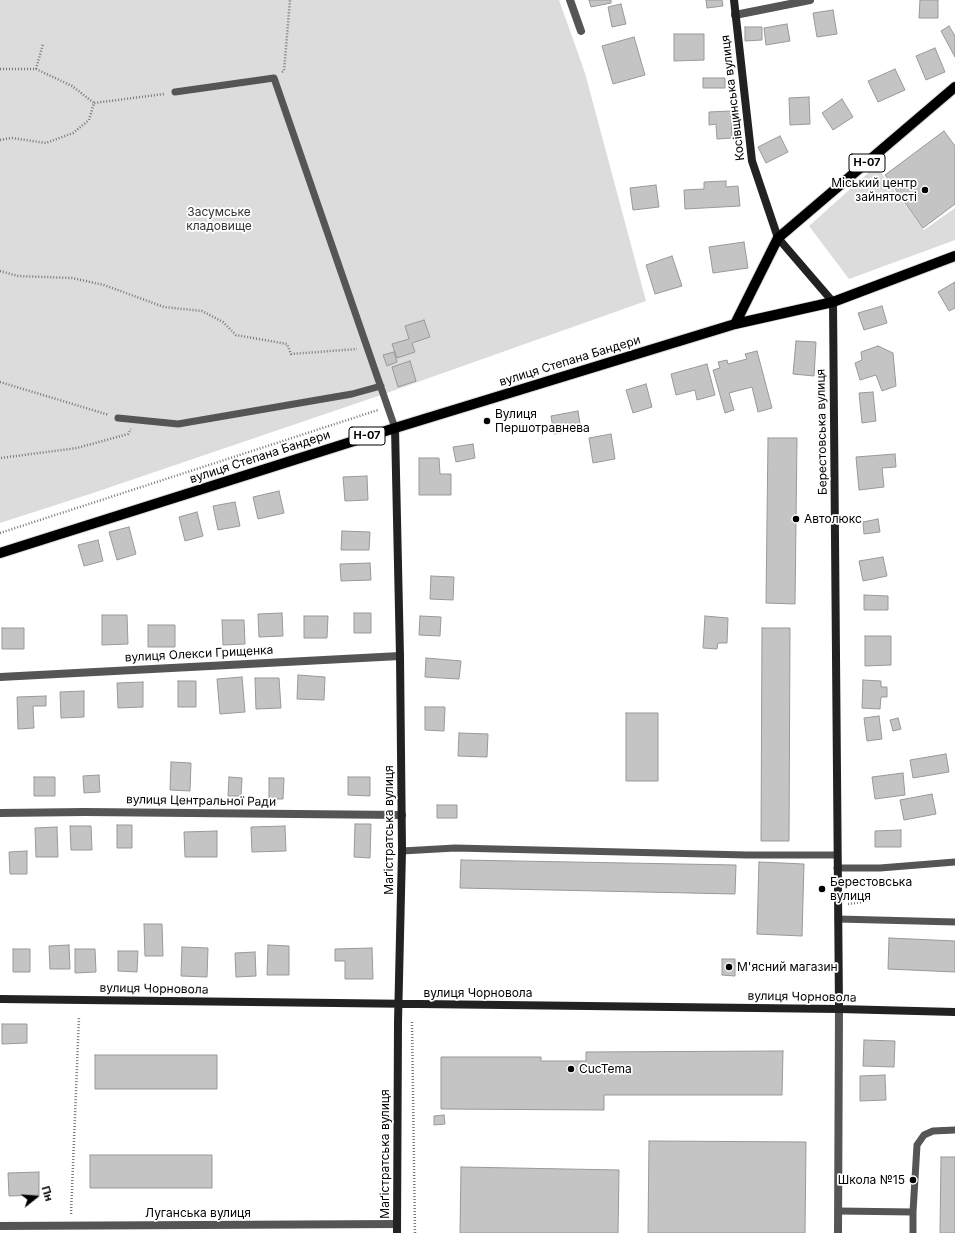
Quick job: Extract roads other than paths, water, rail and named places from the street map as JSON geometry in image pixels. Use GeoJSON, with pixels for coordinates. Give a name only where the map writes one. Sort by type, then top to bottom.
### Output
{"type":"FeatureCollection","features":[{"type":"Feature","properties":{"kind":"main road","name":"Н-07"},"geometry":{"type":"LineString","coordinates":[[736,324],[778,238],[955,87]]}},
{"type":"Feature","properties":{"kind":"main road","name":"вулиця Степана Бандери"},"geometry":{"type":"LineString","coordinates":[[0,553],[395,428],[736,324],[833,302],[955,256]]}},
{"type":"Feature","properties":{"kind":"street"},"geometry":{"type":"LineString","coordinates":[[570,0],[581,31]]}},
{"type":"Feature","properties":{"kind":"street","name":"Косівщинська вулиця"},"geometry":{"type":"LineString","coordinates":[[734,0],[752,162],[778,238]]}},
{"type":"Feature","properties":{"kind":"street"},"geometry":{"type":"LineString","coordinates":[[735,15],[810,0]]}},
{"type":"Feature","properties":{"kind":"street"},"geometry":{"type":"LineString","coordinates":[[778,238],[833,302]]}},
{"type":"Feature","properties":{"kind":"street","name":"Берестовська вулиця"},"geometry":{"type":"LineString","coordinates":[[833,302],[839,1009],[838,1233]]}},
{"type":"Feature","properties":{"kind":"street","name":"Маґістратська вулиця"},"geometry":{"type":"LineString","coordinates":[[395,428],[402,815],[397,1233]]}},
{"type":"Feature","properties":{"kind":"street","name":"вулиця Олекси Грищенка"},"geometry":{"type":"LineString","coordinates":[[0,677],[400,656]]}},
{"type":"Feature","properties":{"kind":"street","name":"вулиця Центральної Ради"},"geometry":{"type":"LineString","coordinates":[[0,813],[85,812],[402,815]]}},
{"type":"Feature","properties":{"kind":"street","name":"вулиця Чорновола"},"geometry":{"type":"LineString","coordinates":[[0,999],[839,1009],[955,1012]]}},
{"type":"Feature","properties":{"kind":"street","name":"Луганська вулиця"},"geometry":{"type":"LineString","coordinates":[[0,1226],[397,1224]]}},
{"type":"Feature","properties":{"kind":"lane"},"geometry":{"type":"LineString","coordinates":[[175,92],[274,78],[395,428]]}},
{"type":"Feature","properties":{"kind":"lane"},"geometry":{"type":"LineString","coordinates":[[118,418],[178,424],[352,394],[381,386]]}},
{"type":"Feature","properties":{"kind":"lane"},"geometry":{"type":"LineString","coordinates":[[402,851],[455,848],[747,855],[837,855]]}},
{"type":"Feature","properties":{"kind":"lane"},"geometry":{"type":"LineString","coordinates":[[838,868],[880,868],[955,862]]}},
{"type":"Feature","properties":{"kind":"lane"},"geometry":{"type":"LineString","coordinates":[[838,919],[955,922]]}},
{"type":"Feature","properties":{"kind":"lane"},"geometry":{"type":"LineString","coordinates":[[913,1233],[917,1146],[924,1136],[933,1131],[955,1130]]}},
{"type":"Feature","properties":{"kind":"lane"},"geometry":{"type":"LineString","coordinates":[[838,1211],[913,1212]]}},
{"type":"Feature","properties":{"kind":"place","name":"Міський центр зайнятості"},"geometry":{"type":"Point","coordinates":[925,190]}},
{"type":"Feature","properties":{"kind":"place","name":"Вулиця Першотравнева"},"geometry":{"type":"Point","coordinates":[487,421]}},
{"type":"Feature","properties":{"kind":"place","name":"Автолюкс"},"geometry":{"type":"Point","coordinates":[796,519]}},
{"type":"Feature","properties":{"kind":"place","name":"Берестовська вулиця"},"geometry":{"type":"Point","coordinates":[822,889]}},
{"type":"Feature","properties":{"kind":"place","name":"М'ясний магазин"},"geometry":{"type":"Point","coordinates":[729,967]}},
{"type":"Feature","properties":{"kind":"place","name":"CucTema"},"geometry":{"type":"Point","coordinates":[571,1069]}},
{"type":"Feature","properties":{"kind":"place","name":"Школа №15"},"geometry":{"type":"Point","coordinates":[913,1180]}},
{"type":"Feature","properties":{"kind":"park label","name":"Засумське кладовище"},"geometry":{"type":"Point","coordinates":[219,219]}}]}
